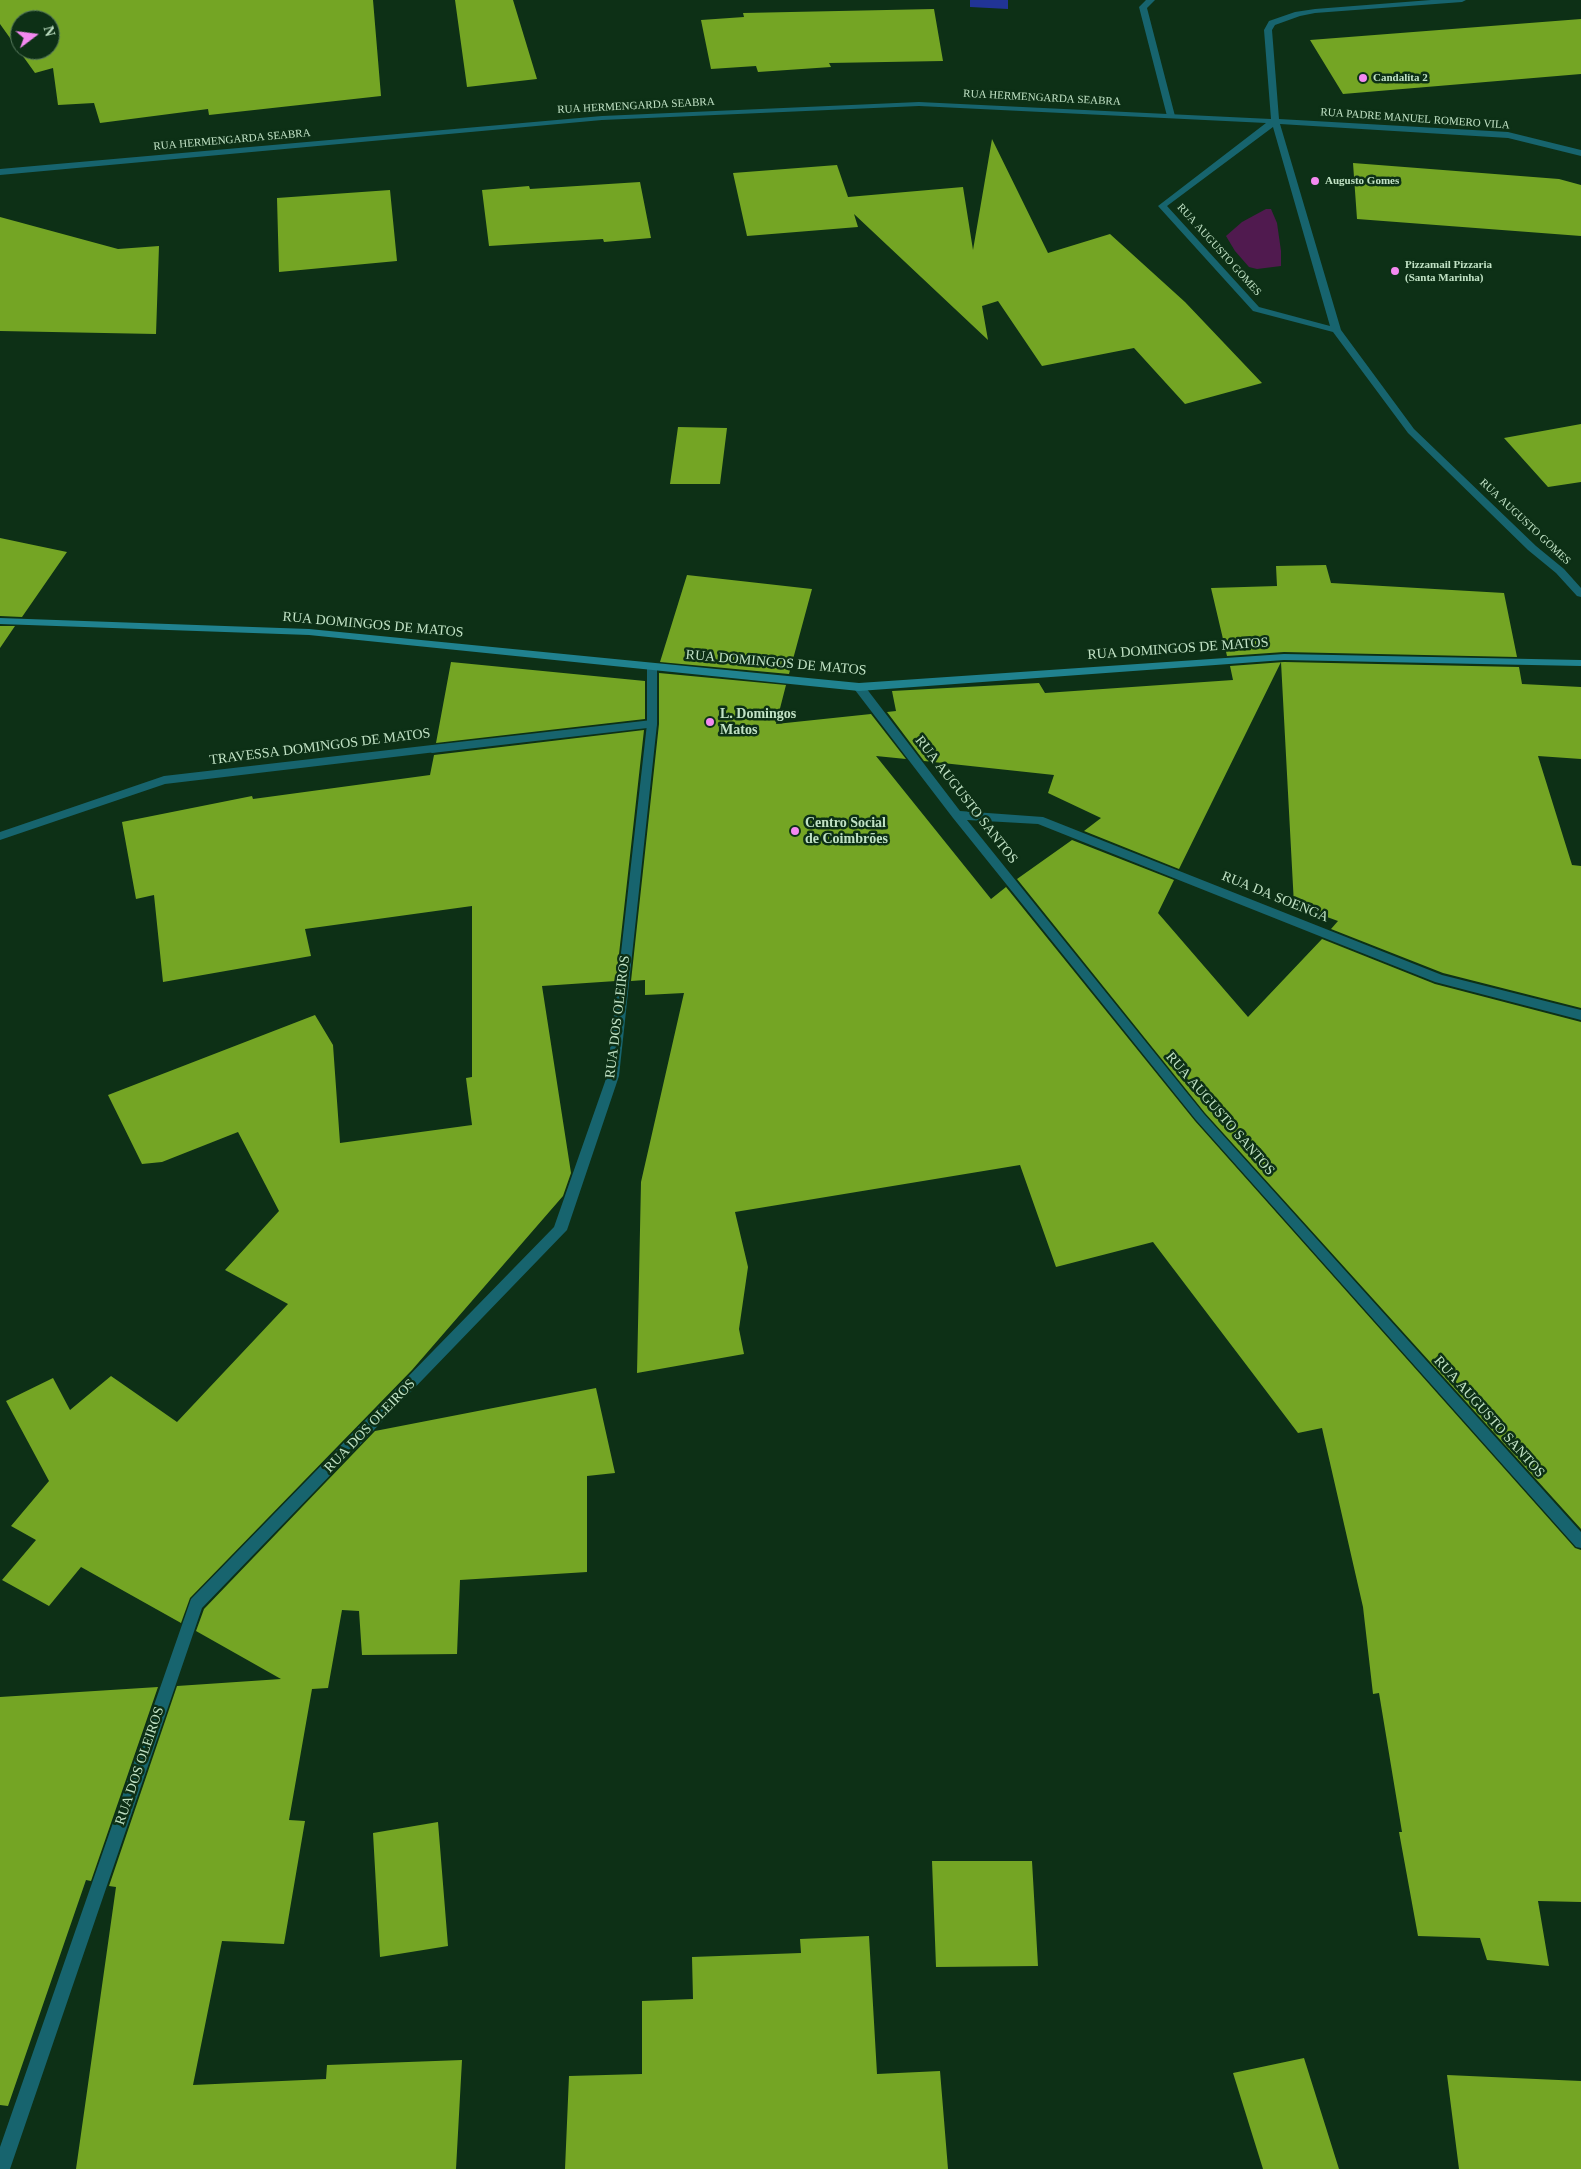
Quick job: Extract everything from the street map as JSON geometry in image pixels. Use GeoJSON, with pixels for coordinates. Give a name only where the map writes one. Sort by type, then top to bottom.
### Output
{"type":"FeatureCollection","features":[{"type":"Feature","properties":{"kind":"main road","name":"RUA DOMINGOS DE MATOS"},"geometry":{"type":"LineString","coordinates":[[0,621],[309,632],[859,687],[1284,657],[1581,663]]}},
{"type":"Feature","properties":{"kind":"street"},"geometry":{"type":"LineString","coordinates":[[1151,0],[1143,6],[1171,116]]}},
{"type":"Feature","properties":{"kind":"street","name":"RUA AUGUSTO GOMES"},"geometry":{"type":"LineString","coordinates":[[1462,0],[1315,11],[1298,14],[1272,23],[1268,30],[1275,121],[1336,330],[1411,431],[1532,548],[1560,571],[1581,594]]}},
{"type":"Feature","properties":{"kind":"street","name":"RUA HERMENGARDA SEABRA"},"geometry":{"type":"LineString","coordinates":[[0,172],[612,117],[919,104],[1275,121]]}},
{"type":"Feature","properties":{"kind":"street","name":"RUA AUGUSTO GOMES"},"geometry":{"type":"LineString","coordinates":[[1275,121],[1162,206],[1256,309],[1336,330]]}},
{"type":"Feature","properties":{"kind":"street","name":"RUA PADRE MANUEL ROMERO VILA"},"geometry":{"type":"LineString","coordinates":[[1275,121],[1508,135],[1581,153]]}},
{"type":"Feature","properties":{"kind":"street","name":"RUA DOS OLEIROS"},"geometry":{"type":"LineString","coordinates":[[1,2169],[196,1604],[560,1230],[613,1076],[652,724],[652,667]]}},
{"type":"Feature","properties":{"kind":"street","name":"RUA AUGUSTO SANTOS"},"geometry":{"type":"LineString","coordinates":[[859,687],[957,815],[1200,1117],[1581,1542]]}},
{"type":"Feature","properties":{"kind":"street","name":"TRAVESSA DOMINGOS DE MATOS"},"geometry":{"type":"LineString","coordinates":[[0,836],[164,780],[652,724]]}},
{"type":"Feature","properties":{"kind":"street","name":"RUA DA SOENGA"},"geometry":{"type":"LineString","coordinates":[[957,815],[1038,820],[1439,979],[1581,1015]]}},
{"type":"Feature","properties":{"kind":"shaded area"},"geometry":{"type":"Polygon","coordinates":[[[970,0],[1008,0],[1008,9],[970,7],[970,0]]]}},
{"type":"Feature","properties":{"kind":"shaded area"},"geometry":{"type":"Polygon","coordinates":[[[1266,209],[1271,209],[1277,223],[1281,266],[1257,269],[1249,267],[1235,251],[1226,236],[1242,222],[1266,209]]]}},
{"type":"Feature","properties":{"kind":"building"},"geometry":{"type":"Polygon","coordinates":[[[0,0],[373,0],[381,96],[209,115],[208,109],[100,123],[94,103],[58,105],[53,68],[35,73],[26,60],[60,60],[60,10],[10,10],[10,38],[0,24],[0,0]]]}},
{"type":"Feature","properties":{"kind":"building"},"geometry":{"type":"Polygon","coordinates":[[[455,0],[513,0],[537,79],[467,87],[455,0]]]}},
{"type":"Feature","properties":{"kind":"building"},"geometry":{"type":"Polygon","coordinates":[[[934,9],[943,61],[829,63],[831,67],[758,72],[756,66],[711,69],[701,20],[744,17],[743,13],[934,9]]]}},
{"type":"Feature","properties":{"kind":"building"},"geometry":{"type":"Polygon","coordinates":[[[1581,19],[1581,74],[1343,94],[1310,40],[1581,19]]]}},
{"type":"Feature","properties":{"kind":"building"},"geometry":{"type":"Polygon","coordinates":[[[992,139],[1048,253],[1110,234],[1185,302],[1262,383],[1185,404],[1134,348],[1042,366],[998,301],[982,306],[988,340],[854,214],[858,227],[747,236],[733,173],[837,165],[848,197],[963,187],[973,250],[992,139]]]}},
{"type":"Feature","properties":{"kind":"building"},"geometry":{"type":"Polygon","coordinates":[[[1353,163],[1559,179],[1581,185],[1581,236],[1357,219],[1353,163]]]}},
{"type":"Feature","properties":{"kind":"building"},"geometry":{"type":"Polygon","coordinates":[[[640,182],[651,238],[604,242],[603,239],[489,246],[482,190],[529,186],[530,189],[640,182]]]}},
{"type":"Feature","properties":{"kind":"building"},"geometry":{"type":"Polygon","coordinates":[[[390,190],[397,261],[279,272],[277,198],[390,190]]]}},
{"type":"Feature","properties":{"kind":"building"},"geometry":{"type":"Polygon","coordinates":[[[0,217],[118,249],[159,246],[156,334],[0,331],[0,217]]]}},
{"type":"Feature","properties":{"kind":"building"},"geometry":{"type":"Polygon","coordinates":[[[1581,424],[1581,482],[1548,487],[1504,438],[1581,424]]]}},
{"type":"Feature","properties":{"kind":"building"},"geometry":{"type":"Polygon","coordinates":[[[678,427],[727,428],[720,484],[670,484],[678,427]]]}},
{"type":"Feature","properties":{"kind":"building"},"geometry":{"type":"Polygon","coordinates":[[[0,538],[67,552],[22,617],[0,616],[0,538]]]}},
{"type":"Feature","properties":{"kind":"building"},"geometry":{"type":"Polygon","coordinates":[[[1326,565],[1331,583],[1504,593],[1517,657],[1284,652],[1227,656],[1211,588],[1277,586],[1276,566],[1326,565]]]}},
{"type":"Feature","properties":{"kind":"building"},"geometry":{"type":"Polygon","coordinates":[[[687,575],[812,589],[789,674],[660,662],[687,575]]]}},
{"type":"Feature","properties":{"kind":"building"},"geometry":{"type":"Polygon","coordinates":[[[0,626],[15,626],[0,648],[0,626]]]}},
{"type":"Feature","properties":{"kind":"building"},"geometry":{"type":"Polygon","coordinates":[[[451,662],[645,681],[645,719],[436,743],[451,662]]]}},
{"type":"Feature","properties":{"kind":"building"},"geometry":{"type":"Polygon","coordinates":[[[1281,662],[1179,869],[1084,831],[1101,818],[1048,793],[1054,775],[924,761],[887,712],[896,711],[892,691],[1039,683],[1045,693],[1233,680],[1230,666],[1281,662]]]}},
{"type":"Feature","properties":{"kind":"building"},"geometry":{"type":"Polygon","coordinates":[[[1281,662],[1519,667],[1522,684],[1581,687],[1581,759],[1538,756],[1572,865],[1581,866],[1581,1008],[1443,973],[1331,929],[1338,921],[1294,905],[1281,662]]]}},
{"type":"Feature","properties":{"kind":"building"},"geometry":{"type":"Polygon","coordinates":[[[659,673],[786,685],[776,724],[871,714],[906,759],[876,756],[991,899],[1006,887],[1195,1121],[1575,1548],[1581,1550],[1581,1902],[1538,1901],[1549,1966],[1487,1960],[1480,1938],[1418,1936],[1399,1832],[1402,1832],[1379,1693],[1373,1694],[1363,1607],[1322,1428],[1298,1433],[1153,1242],[1056,1267],[1020,1165],[735,1212],[748,1267],[739,1329],[744,1354],[637,1373],[641,1182],[684,993],[645,995],[645,980],[631,981],[659,724],[659,673]]]}},
{"type":"Feature","properties":{"kind":"building"},"geometry":{"type":"Polygon","coordinates":[[[644,730],[616,981],[542,986],[571,1173],[563,1196],[412,1370],[190,1598],[181,1623],[81,1567],[49,1606],[2,1580],[36,1540],[11,1526],[49,1481],[6,1401],[53,1378],[70,1410],[111,1376],[177,1422],[288,1304],[225,1270],[279,1211],[238,1132],[162,1162],[142,1164],[108,1095],[315,1015],[333,1045],[340,1143],[472,1125],[466,1078],[472,1077],[472,906],[305,929],[311,956],[163,982],[154,895],[136,899],[122,822],[252,796],[253,799],[430,775],[434,755],[644,730]]]}},
{"type":"Feature","properties":{"kind":"building"},"geometry":{"type":"Polygon","coordinates":[[[1072,840],[1174,880],[1158,913],[1248,1017],[1322,939],[1435,984],[1581,1022],[1581,1529],[1205,1113],[1017,879],[1072,840]]]}},
{"type":"Feature","properties":{"kind":"building"},"geometry":{"type":"Polygon","coordinates":[[[596,1388],[615,1473],[587,1476],[587,1572],[460,1580],[457,1654],[362,1655],[359,1611],[342,1610],[328,1688],[312,1689],[289,1820],[305,1821],[284,1944],[222,1941],[193,2085],[326,2079],[327,2065],[462,2060],[456,2169],[76,2169],[116,1887],[109,1886],[177,1686],[281,1679],[196,1631],[204,1609],[375,1431],[596,1388]]]}},
{"type":"Feature","properties":{"kind":"building"},"geometry":{"type":"Polygon","coordinates":[[[158,1687],[91,1881],[86,1880],[8,2106],[0,2105],[0,1697],[158,1687]]]}},
{"type":"Feature","properties":{"kind":"building"},"geometry":{"type":"Polygon","coordinates":[[[438,1822],[448,1946],[380,1957],[373,1833],[438,1822]]]}},
{"type":"Feature","properties":{"kind":"building"},"geometry":{"type":"Polygon","coordinates":[[[932,1861],[1032,1861],[1038,1966],[936,1967],[932,1861]]]}},
{"type":"Feature","properties":{"kind":"building"},"geometry":{"type":"Polygon","coordinates":[[[869,1936],[877,2074],[940,2071],[948,2169],[565,2169],[569,2076],[642,2074],[642,2001],[693,1999],[692,1957],[801,1953],[800,1939],[869,1936]]]}},
{"type":"Feature","properties":{"kind":"building"},"geometry":{"type":"Polygon","coordinates":[[[1304,2058],[1339,2169],[1263,2169],[1233,2073],[1304,2058]]]}},
{"type":"Feature","properties":{"kind":"building"},"geometry":{"type":"Polygon","coordinates":[[[1447,2075],[1581,2081],[1581,2169],[1459,2169],[1447,2075]]]}},
{"type":"Feature","properties":{"kind":"place","name":"Candalita 2"},"geometry":{"type":"Point","coordinates":[1363,78]}},
{"type":"Feature","properties":{"kind":"place","name":"Augusto Gomes"},"geometry":{"type":"Point","coordinates":[1315,181]}},
{"type":"Feature","properties":{"kind":"place","name":"Pizzamail Pizzaria (Santa Marinha)"},"geometry":{"type":"Point","coordinates":[1395,271]}},
{"type":"Feature","properties":{"kind":"place","name":"L. Domingos Matos"},"geometry":{"type":"Point","coordinates":[710,722]}},
{"type":"Feature","properties":{"kind":"place","name":"Centro Social de Coimbrões"},"geometry":{"type":"Point","coordinates":[795,831]}}]}
